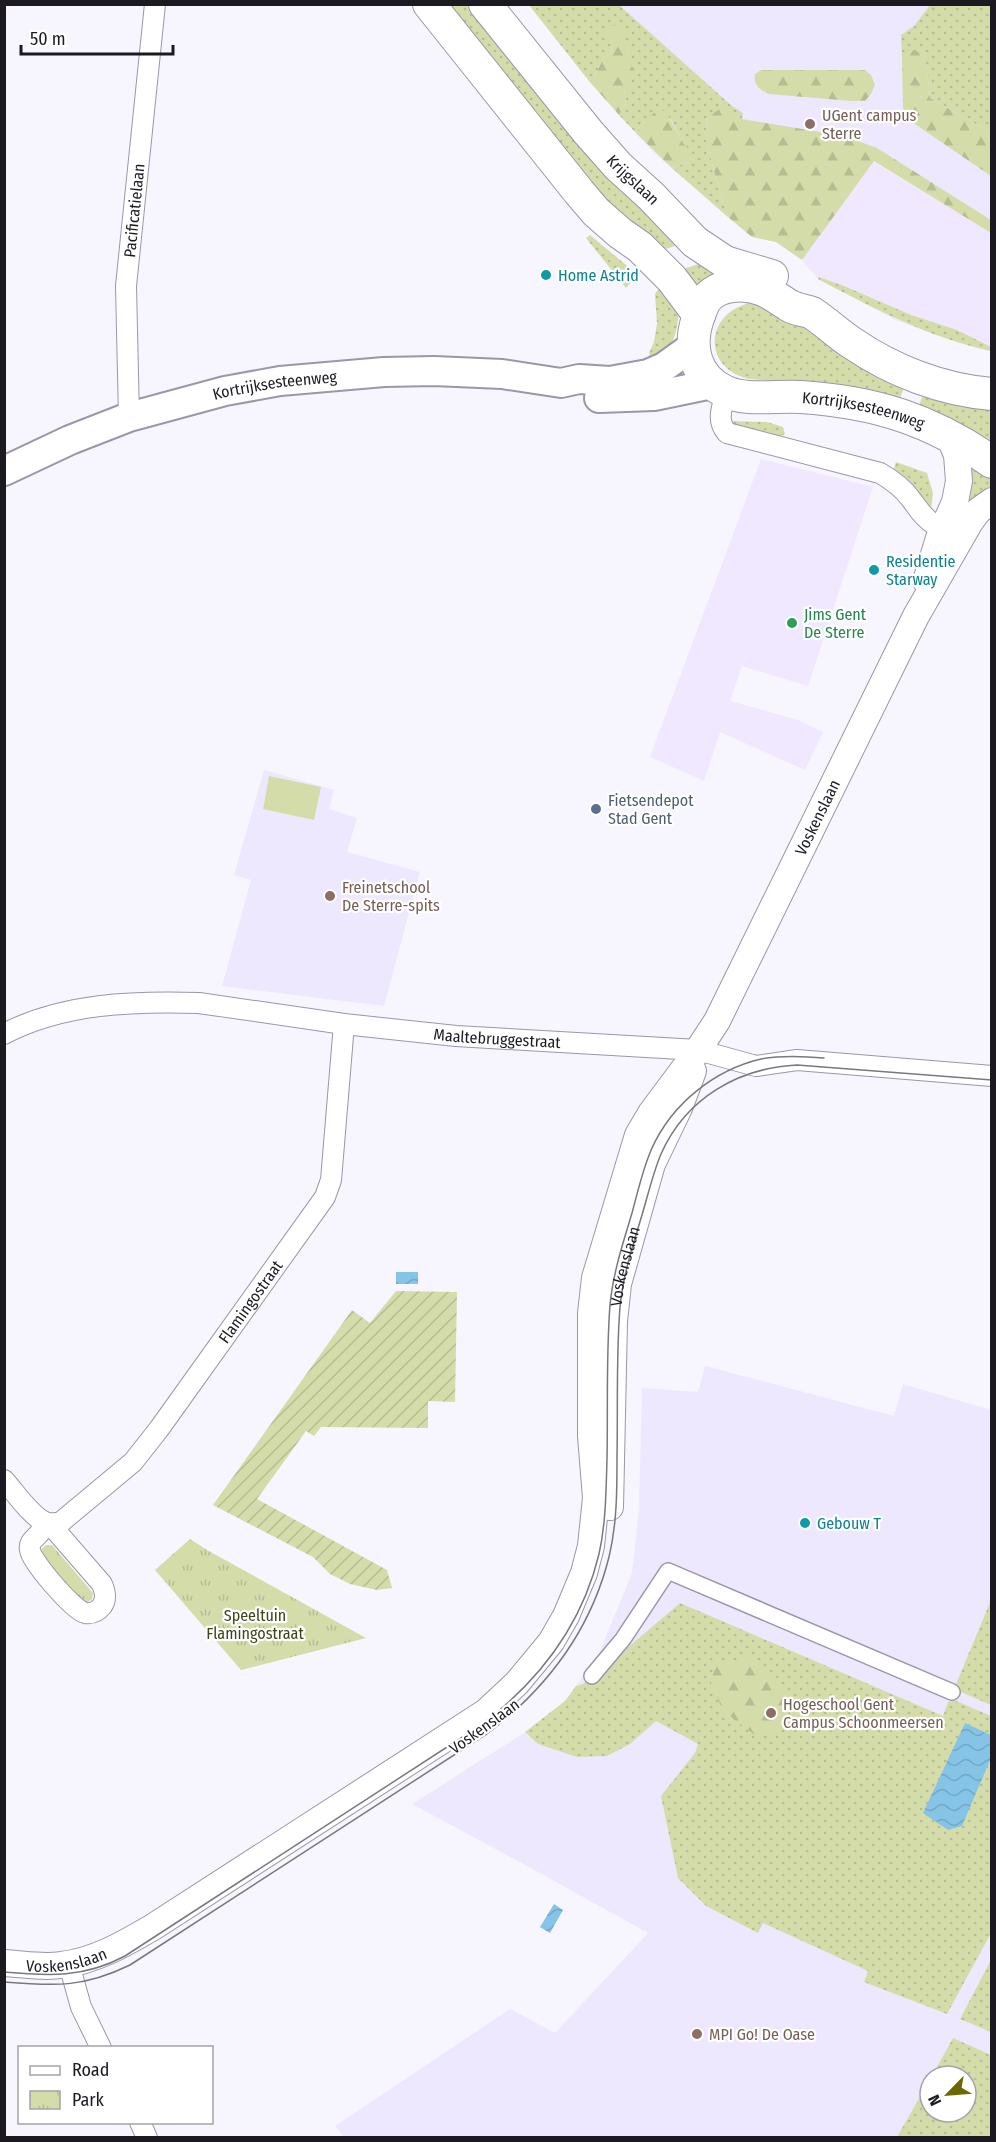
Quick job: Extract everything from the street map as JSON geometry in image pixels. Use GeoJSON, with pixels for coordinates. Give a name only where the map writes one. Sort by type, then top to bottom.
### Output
{"type":"FeatureCollection","features":[{"type":"Feature","properties":{"kind":"main road"},"geometry":{"type":"LineString","coordinates":[[429,4],[579,192],[620,233],[640,247],[659,266],[686,296],[699,315]]}},
{"type":"Feature","properties":{"kind":"main road","name":"Krijgslaan"},"geometry":{"type":"LineString","coordinates":[[484,4],[618,166],[651,196],[695,242],[725,262],[766,273],[783,281],[803,297],[811,312]]}},
{"type":"Feature","properties":{"kind":"main road"},"geometry":{"type":"LineString","coordinates":[[719,388],[702,374],[695,360],[694,331],[705,300],[718,291],[733,286],[749,285],[767,291],[793,308],[811,312],[853,344],[902,371],[955,389],[992,394]]}},
{"type":"Feature","properties":{"kind":"main road","name":"Kortrijksesteenweg"},"geometry":{"type":"LineString","coordinates":[[4,471],[70,440],[129,417],[225,391],[280,381],[334,375],[434,371],[502,374],[561,383],[579,379],[610,381],[640,376],[663,367],[693,346]]}},
{"type":"Feature","properties":{"kind":"main road","name":"Kortrijksesteenweg"},"geometry":{"type":"LineString","coordinates":[[561,383],[579,394],[610,399],[719,388],[743,396],[796,396],[852,401],[919,421],[992,462]]}},
{"type":"Feature","properties":{"kind":"street","name":"Pacificatielaan"},"geometry":{"type":"LineString","coordinates":[[129,417],[126,286],[155,4]]}},
{"type":"Feature","properties":{"kind":"street"},"geometry":{"type":"LineString","coordinates":[[719,388],[719,416],[721,426],[726,433],[880,473],[900,486],[921,514],[932,523]]}},
{"type":"Feature","properties":{"kind":"street","name":"Voskenslaan"},"geometry":{"type":"LineString","coordinates":[[916,616],[939,538],[955,502],[959,481],[957,456],[949,436]]}},
{"type":"Feature","properties":{"kind":"street","name":"Voskenslaan"},"geometry":{"type":"LineString","coordinates":[[4,1963],[101,1972],[128,1961],[484,1729],[532,1688],[562,1650],[580,1620],[593,1590],[604,1555],[612,1487],[614,1321],[622,1266],[652,1164],[683,1098],[698,1050],[717,1021],[916,616],[970,522],[978,511],[992,501]]}},
{"type":"Feature","properties":{"kind":"street","name":"Maaltebruggestraat"},"geometry":{"type":"LineString","coordinates":[[4,1034],[54,1014],[89,1007],[178,1002],[456,1036],[658,1050],[698,1050],[756,1066],[797,1060],[992,1076]]}},
{"type":"Feature","properties":{"kind":"street","name":"Flamingostraat"},"geometry":{"type":"LineString","coordinates":[[4,1480],[33,1513],[47,1523],[61,1522],[133,1462],[325,1197],[331,1180],[344,1024]]}},
{"type":"Feature","properties":{"kind":"street"},"geometry":{"type":"LineString","coordinates":[[592,1676],[623,1639],[668,1571],[952,1692]]}},
{"type":"Feature","properties":{"kind":"street"},"geometry":{"type":"LineString","coordinates":[[71,1971],[81,2007],[100,2046]]}},
{"type":"Feature","properties":{"kind":"street","name":"Voskenslaan"},"geometry":{"type":"LineString","coordinates":[[4,1977],[52,1981],[71,1971]]}},
{"type":"Feature","properties":{"kind":"street"},"geometry":{"type":"LineString","coordinates":[[141,2124],[147,2138]]}},
{"type":"Feature","properties":{"kind":"shaded area","name":"UGent campus Sterre"},"geometry":{"type":"Polygon","coordinates":[[[529,5],[991,5],[991,233],[874,161],[802,260],[776,242],[752,237],[655,154],[589,81],[529,5]]]}},
{"type":"Feature","properties":{"kind":"shaded area"},"geometry":{"type":"Polygon","coordinates":[[[873,161],[991,233],[991,351],[975,348],[896,320],[818,279],[802,260],[873,161]]]}},
{"type":"Feature","properties":{"kind":"shaded area"},"geometry":{"type":"Polygon","coordinates":[[[761,459],[873,487],[808,686],[742,666],[730,701],[798,720],[823,732],[805,770],[720,732],[704,781],[650,757],[761,459]]]}},
{"type":"Feature","properties":{"kind":"shaded area","name":"Freinetschool De Sterre-spits"},"geometry":{"type":"Polygon","coordinates":[[[264,770],[334,790],[329,809],[357,818],[347,852],[420,872],[384,1006],[222,986],[251,880],[234,875],[264,770]]]}},
{"type":"Feature","properties":{"kind":"shaded area","name":"Hogeschool Gent Campus Schoonmeersen"},"geometry":{"type":"Polygon","coordinates":[[[705,1366],[894,1416],[903,1384],[991,1410],[991,2137],[345,2138],[335,2126],[510,2009],[555,2033],[648,1933],[412,1804],[535,1726],[565,1701],[598,1656],[632,1573],[639,1510],[642,1388],[698,1392],[705,1366]]]}},
{"type":"Feature","properties":{"kind":"green space"},"geometry":{"type":"Polygon","coordinates":[[[444,5],[472,5],[685,243],[662,250],[602,202],[444,5]]]}},
{"type":"Feature","properties":{"kind":"green space"},"geometry":{"type":"Polygon","coordinates":[[[529,5],[619,5],[732,106],[743,113],[742,119],[708,117],[705,135],[729,218],[672,168],[688,162],[692,154],[683,143],[671,119],[644,121],[636,133],[619,115],[626,102],[624,90],[630,60],[628,47],[610,39],[612,52],[603,58],[598,70],[589,81],[529,5]]]}},
{"type":"Feature","properties":{"kind":"green space"},"geometry":{"type":"Polygon","coordinates":[[[930,5],[991,5],[991,133],[930,98],[926,62],[913,50],[902,58],[901,35],[914,26],[930,5]]]}},
{"type":"Feature","properties":{"kind":"green space"},"geometry":{"type":"Polygon","coordinates":[[[612,24],[620,27],[634,74],[631,78],[631,87],[624,90],[626,102],[619,115],[589,81],[598,70],[603,58],[612,52],[606,29],[612,24]]]}},
{"type":"Feature","properties":{"kind":"green space"},"geometry":{"type":"Polygon","coordinates":[[[913,50],[921,53],[926,62],[930,98],[991,133],[991,176],[909,120],[903,109],[902,58],[913,50]]]}},
{"type":"Feature","properties":{"kind":"green space"},"geometry":{"type":"Polygon","coordinates":[[[761,70],[865,70],[871,75],[875,85],[865,101],[769,94],[755,81],[755,74],[761,70]]]}},
{"type":"Feature","properties":{"kind":"green space"},"geometry":{"type":"Polygon","coordinates":[[[721,108],[742,119],[844,136],[877,148],[991,220],[991,233],[874,161],[802,260],[776,242],[752,237],[729,218],[705,136],[708,117],[721,108]]]}},
{"type":"Feature","properties":{"kind":"green space"},"geometry":{"type":"Polygon","coordinates":[[[658,110],[666,111],[683,143],[693,154],[688,162],[672,168],[636,133],[644,121],[658,110]]]}},
{"type":"Feature","properties":{"kind":"green space"},"geometry":{"type":"Polygon","coordinates":[[[590,235],[638,275],[626,288],[586,238],[590,235]]]}},
{"type":"Feature","properties":{"kind":"green space"},"geometry":{"type":"Polygon","coordinates":[[[707,261],[721,269],[699,291],[681,270],[707,261]]]}},
{"type":"Feature","properties":{"kind":"green space"},"geometry":{"type":"Polygon","coordinates":[[[819,277],[911,315],[957,330],[991,347],[991,351],[946,338],[902,321],[818,279],[819,277]]]}},
{"type":"Feature","properties":{"kind":"green space"},"geometry":{"type":"Polygon","coordinates":[[[661,285],[679,311],[678,321],[675,335],[669,346],[651,363],[649,353],[654,342],[657,323],[655,294],[661,285]]]}},
{"type":"Feature","properties":{"kind":"green space"},"geometry":{"type":"Polygon","coordinates":[[[754,302],[768,303],[905,385],[899,401],[823,385],[749,379],[733,373],[722,364],[716,352],[715,340],[718,327],[725,316],[737,307],[754,302]]]}},
{"type":"Feature","properties":{"kind":"green space"},"geometry":{"type":"Polygon","coordinates":[[[924,392],[991,406],[991,445],[918,408],[924,392]]]}},
{"type":"Feature","properties":{"kind":"green space"},"geometry":{"type":"Polygon","coordinates":[[[730,421],[767,422],[783,427],[785,434],[779,437],[735,426],[730,421]]]}},
{"type":"Feature","properties":{"kind":"green space"},"geometry":{"type":"Polygon","coordinates":[[[967,461],[991,478],[991,489],[969,508],[960,505],[967,461]]]}},
{"type":"Feature","properties":{"kind":"green space"},"geometry":{"type":"Polygon","coordinates":[[[896,462],[927,473],[933,493],[931,510],[906,478],[893,471],[896,462]]]}},
{"type":"Feature","properties":{"kind":"green space"},"geometry":{"type":"Polygon","coordinates":[[[269,776],[321,787],[314,820],[263,809],[269,776]]]}},
{"type":"Feature","properties":{"kind":"green space"},"geometry":{"type":"Polygon","coordinates":[[[396,1291],[457,1292],[455,1402],[428,1401],[428,1428],[321,1427],[314,1436],[306,1431],[257,1499],[387,1570],[392,1588],[377,1590],[350,1584],[330,1574],[313,1557],[213,1505],[352,1310],[370,1323],[396,1291]]]}},
{"type":"Feature","properties":{"kind":"green space","name":"Speeltuin Flamingostraat"},"geometry":{"type":"Polygon","coordinates":[[[190,1539],[366,1638],[241,1670],[155,1570],[190,1539]]]}},
{"type":"Feature","properties":{"kind":"green space"},"geometry":{"type":"Polygon","coordinates":[[[46,1545],[52,1545],[93,1593],[92,1599],[87,1603],[81,1602],[42,1557],[41,1550],[46,1545]]]}},
{"type":"Feature","properties":{"kind":"green space"},"geometry":{"type":"Polygon","coordinates":[[[210,1596],[242,1613],[238,1622],[206,1605],[210,1596]]]}},
{"type":"Feature","properties":{"kind":"green space"},"geometry":{"type":"Polygon","coordinates":[[[991,1600],[991,1705],[954,1689],[991,1600]]]}},
{"type":"Feature","properties":{"kind":"green space"},"geometry":{"type":"Polygon","coordinates":[[[680,1603],[943,1716],[948,1702],[954,1700],[991,1716],[991,1933],[947,2014],[864,1982],[868,1971],[763,1923],[758,1933],[706,1906],[678,1878],[661,1796],[695,1753],[698,1744],[656,1721],[630,1744],[607,1756],[577,1757],[538,1744],[525,1732],[565,1701],[576,1686],[583,1684],[599,1672],[680,1603]]]}},
{"type":"Feature","properties":{"kind":"green space"},"geometry":{"type":"Polygon","coordinates":[[[751,1657],[779,1680],[788,1695],[787,1719],[784,1724],[770,1733],[755,1735],[723,1711],[711,1683],[716,1662],[731,1663],[751,1657]]]}},
{"type":"Feature","properties":{"kind":"green space"},"geometry":{"type":"Polygon","coordinates":[[[991,1960],[991,2032],[960,2019],[991,1960]]]}},
{"type":"Feature","properties":{"kind":"green space"},"geometry":{"type":"Polygon","coordinates":[[[953,2038],[991,2055],[991,2137],[897,2137],[918,2100],[918,2124],[978,2124],[978,2064],[939,2064],[953,2038]]]}},
{"type":"Feature","properties":{"kind":"water"},"geometry":{"type":"Polygon","coordinates":[[[396,1272],[418,1272],[418,1284],[396,1284],[396,1272]]]}},
{"type":"Feature","properties":{"kind":"water"},"geometry":{"type":"Polygon","coordinates":[[[965,1723],[991,1735],[991,1758],[962,1826],[948,1830],[923,1813],[965,1723]]]}},
{"type":"Feature","properties":{"kind":"water"},"geometry":{"type":"Polygon","coordinates":[[[554,1904],[563,1910],[550,1933],[540,1927],[554,1904]]]}},
{"type":"Feature","properties":{"kind":"tram line"},"geometry":{"type":"LineString","coordinates":[[4,1972],[66,1974],[95,1968],[125,1956],[481,1725],[502,1708],[539,1671],[555,1650],[581,1605],[599,1554],[606,1495],[611,1293],[643,1172],[652,1148],[660,1132],[683,1103],[711,1080],[727,1071],[761,1059],[792,1056],[824,1058]]}},
{"type":"Feature","properties":{"kind":"tram line"},"geometry":{"type":"LineString","coordinates":[[4,1982],[39,1984],[83,1982],[130,1965],[488,1733],[529,1697],[547,1677],[564,1655],[591,1609],[609,1557],[616,1507],[618,1344],[623,1283],[661,1154],[684,1117],[699,1102],[716,1090],[754,1072],[797,1065],[992,1080]]}},
{"type":"Feature","properties":{"kind":"place","name":"UGent campus Sterre"},"geometry":{"type":"Point","coordinates":[810,124]}},
{"type":"Feature","properties":{"kind":"place","name":"Home Astrid"},"geometry":{"type":"Point","coordinates":[546,275]}},
{"type":"Feature","properties":{"kind":"place","name":"Residentie Starway"},"geometry":{"type":"Point","coordinates":[874,570]}},
{"type":"Feature","properties":{"kind":"place","name":"Jims Gent De Sterre"},"geometry":{"type":"Point","coordinates":[792,623]}},
{"type":"Feature","properties":{"kind":"place","name":"Fietsendepot Stad Gent"},"geometry":{"type":"Point","coordinates":[596,809]}},
{"type":"Feature","properties":{"kind":"place","name":"Freinetschool De Sterre-spits"},"geometry":{"type":"Point","coordinates":[330,896]}},
{"type":"Feature","properties":{"kind":"place","name":"Gebouw T"},"geometry":{"type":"Point","coordinates":[805,1523]}},
{"type":"Feature","properties":{"kind":"place","name":"Hogeschool Gent Campus Schoonmeersen"},"geometry":{"type":"Point","coordinates":[771,1713]}},
{"type":"Feature","properties":{"kind":"place","name":"MPI Go! De Oase"},"geometry":{"type":"Point","coordinates":[697,2034]}}]}
